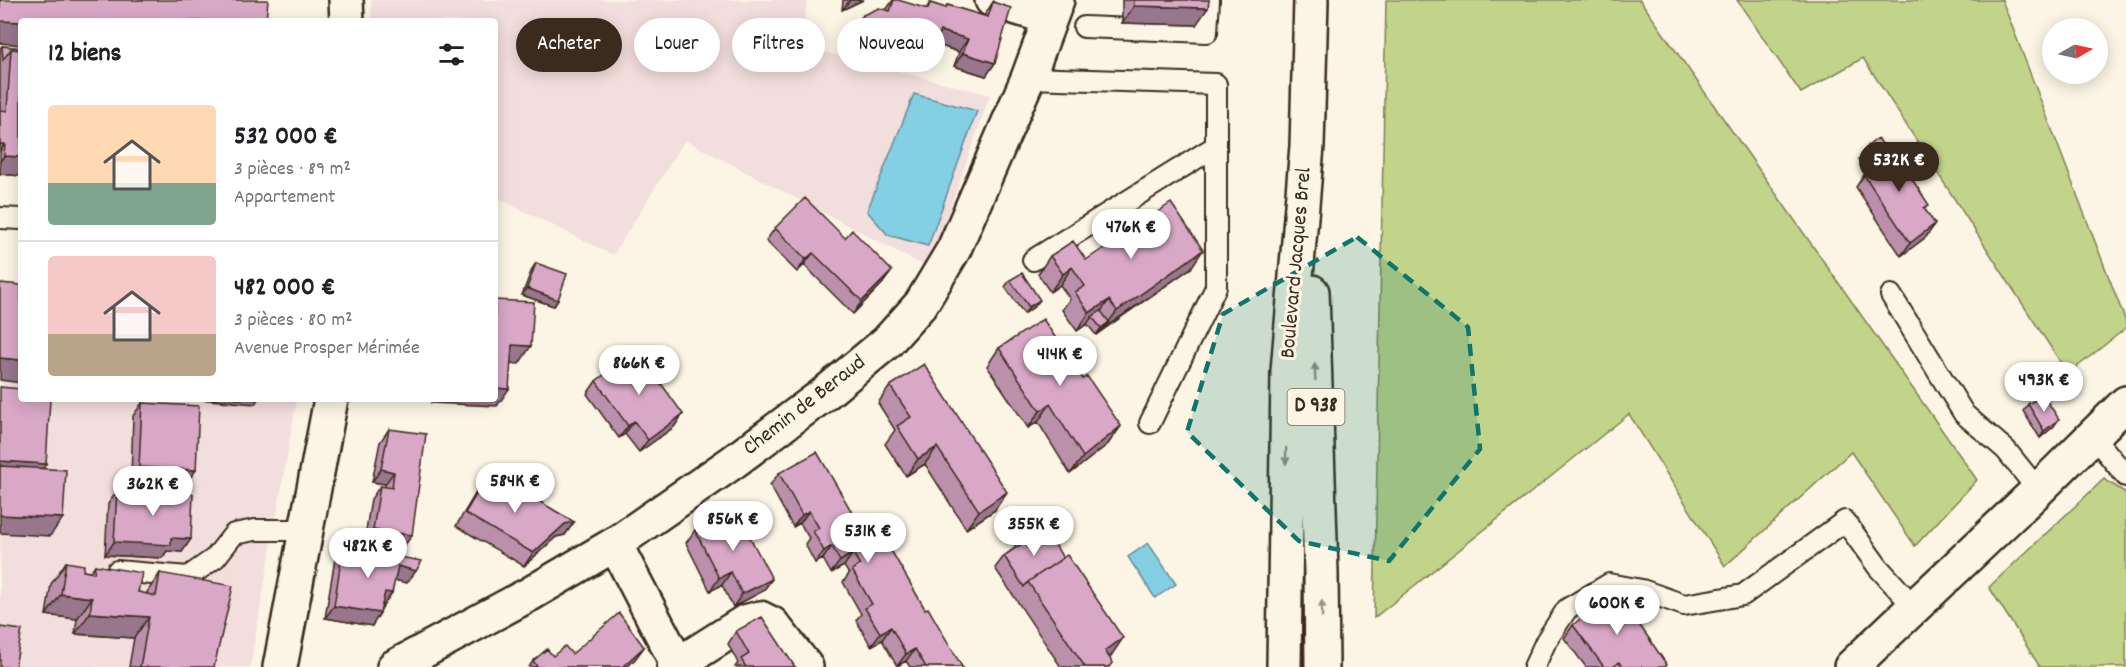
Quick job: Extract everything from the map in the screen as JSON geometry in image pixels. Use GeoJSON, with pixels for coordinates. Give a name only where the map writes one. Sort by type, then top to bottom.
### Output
{"type":"FeatureCollection","features":[{"type":"Feature","properties":{"kind":"street"},"geometry":{"type":"LineString","coordinates":[[346,0],[347,18]]}},
{"type":"Feature","properties":{"kind":"street"},"geometry":{"type":"LineString","coordinates":[[992,0],[1053,9]]}},
{"type":"Feature","properties":{"kind":"street","name":"Boulevard Jacques Brel"},"geometry":{"type":"LineString","coordinates":[[1284,667],[1288,371],[1307,146],[1311,0]]}},
{"type":"Feature","properties":{"kind":"street","name":"Chemin de Beraud"},"geometry":{"type":"LineString","coordinates":[[394,667],[530,594],[615,543],[733,462],[824,395],[887,342],[921,304],[954,249],[1028,78],[1053,9]]}},
{"type":"Feature","properties":{"kind":"street","name":"Boulevard Jacques Brel"},"geometry":{"type":"LineString","coordinates":[[1307,146],[1321,560],[1322,667]]}},
{"type":"Feature","properties":{"kind":"street"},"geometry":{"type":"LineString","coordinates":[[280,667],[330,402]]}},
{"type":"Feature","properties":{"kind":"street"},"geometry":{"type":"LineString","coordinates":[[1851,667],[2038,490],[2126,403]]}},
{"type":"Feature","properties":{"kind":"street"},"geometry":{"type":"LineString","coordinates":[[615,543],[677,666],[745,622],[760,618],[772,624],[806,667]]}},
{"type":"Feature","properties":{"kind":"street"},"geometry":{"type":"LineString","coordinates":[[1284,604],[1295,667]]}},
{"type":"Feature","properties":{"kind":"lane"},"geometry":{"type":"LineString","coordinates":[[1084,27],[1207,32],[1209,0]]}},
{"type":"Feature","properties":{"kind":"lane"},"geometry":{"type":"LineString","coordinates":[[1028,78],[1216,84],[1216,287],[1150,423]]}},
{"type":"Feature","properties":{"kind":"lane"},"geometry":{"type":"LineString","coordinates":[[1033,260],[1216,146]]}},
{"type":"Feature","properties":{"kind":"lane"},"geometry":{"type":"LineString","coordinates":[[0,218],[18,219]]}},
{"type":"Feature","properties":{"kind":"lane"},"geometry":{"type":"LineString","coordinates":[[1891,295],[1964,414],[2006,450],[2038,490]]}},
{"type":"Feature","properties":{"kind":"lane"},"geometry":{"type":"LineString","coordinates":[[2094,436],[2126,476]]}},
{"type":"Feature","properties":{"kind":"lane"},"geometry":{"type":"LineString","coordinates":[[1534,667],[1546,641],[1567,609],[1609,584],[1642,590],[1684,605],[1743,595],[1845,521],[1878,567],[1914,607]]}},
{"type":"Feature","properties":{"kind":"lane"},"geometry":{"type":"LineString","coordinates":[[98,570],[188,577],[214,558],[234,534],[255,530],[306,530]]}},
{"type":"Feature","properties":{"kind":"highlighted area"},"geometry":{"type":"Polygon","coordinates":[[[1357,237],[1468,327],[1480,449],[1389,561],[1299,541],[1187,432],[1223,314],[1357,237]]]}},
{"type":"Feature","properties":{"kind":"shaded area"},"geometry":{"type":"Polygon","coordinates":[[[371,0],[807,0],[805,18],[732,18],[732,72],[825,72],[825,52],[837,55],[837,72],[901,72],[990,95],[929,268],[685,140],[613,255],[498,198],[498,18],[372,18],[371,0]]]}},
{"type":"Feature","properties":{"kind":"shaded area"},"geometry":{"type":"Polygon","coordinates":[[[0,302],[18,304],[18,402],[296,402],[250,667],[0,667],[0,302]]]}},
{"type":"Feature","properties":{"kind":"green space"},"geometry":{"type":"Polygon","coordinates":[[[1386,0],[1640,0],[1977,480],[1915,546],[1851,452],[1725,566],[1629,414],[1374,618],[1386,0]]]}},
{"type":"Feature","properties":{"kind":"green space"},"geometry":{"type":"Polygon","coordinates":[[[1737,0],[2002,0],[2126,322],[2126,328],[2068,374],[1863,58],[1801,93],[1737,0]]]}},
{"type":"Feature","properties":{"kind":"green space"},"geometry":{"type":"Polygon","coordinates":[[[2104,479],[2126,493],[2126,667],[2040,667],[1989,587],[2104,479]]]}},
{"type":"Feature","properties":{"kind":"water"},"geometry":{"type":"Polygon","coordinates":[[[914,94],[977,111],[928,246],[888,235],[867,211],[914,94]]]}},
{"type":"Feature","properties":{"kind":"water"},"geometry":{"type":"Polygon","coordinates":[[[1148,543],[1176,584],[1155,598],[1128,557],[1148,543]]]}},
{"type":"Feature","properties":{"kind":"building"},"geometry":{"type":"Polygon","coordinates":[[[0,0],[268,0],[266,18],[18,18],[18,22],[0,21],[0,0]]]}},
{"type":"Feature","properties":{"kind":"building"},"geometry":{"type":"Polygon","coordinates":[[[894,0],[928,9],[930,3],[946,8],[947,5],[988,17],[993,2],[1011,8],[995,63],[963,53],[968,39],[945,32],[945,18],[862,18],[863,15],[879,8],[890,11],[894,0]]]}},
{"type":"Feature","properties":{"kind":"building"},"geometry":{"type":"Polygon","coordinates":[[[1134,0],[1209,0],[1208,8],[1134,6],[1134,0]]]}},
{"type":"Feature","properties":{"kind":"building"},"geometry":{"type":"Polygon","coordinates":[[[2,46],[18,48],[18,50],[11,49],[3,60],[2,46]]]}},
{"type":"Feature","properties":{"kind":"building"},"geometry":{"type":"Polygon","coordinates":[[[11,49],[18,50],[18,157],[4,156],[5,144],[0,144],[0,110],[7,111],[11,49]]]}},
{"type":"Feature","properties":{"kind":"building"},"geometry":{"type":"Polygon","coordinates":[[[1878,138],[1890,156],[1895,153],[1929,205],[1924,208],[1935,224],[1910,243],[1864,175],[1880,164],[1868,146],[1878,138]]]}},
{"type":"Feature","properties":{"kind":"building"},"geometry":{"type":"Polygon","coordinates":[[[805,198],[845,238],[852,230],[892,271],[862,301],[813,253],[806,259],[775,228],[805,198]]]}},
{"type":"Feature","properties":{"kind":"building"},"geometry":{"type":"Polygon","coordinates":[[[1171,203],[1203,250],[1117,311],[1109,300],[1089,313],[1075,292],[1085,286],[1072,267],[1063,274],[1050,256],[1073,241],[1086,260],[1171,203]]]}},
{"type":"Feature","properties":{"kind":"building"},"geometry":{"type":"Polygon","coordinates":[[[536,263],[567,274],[558,300],[527,288],[536,263]]]}},
{"type":"Feature","properties":{"kind":"building"},"geometry":{"type":"Polygon","coordinates":[[[1022,273],[1040,300],[1029,307],[1010,280],[1022,273]]]}},
{"type":"Feature","properties":{"kind":"building"},"geometry":{"type":"Polygon","coordinates":[[[0,283],[18,285],[18,360],[0,358],[0,283]]]}},
{"type":"Feature","properties":{"kind":"building"},"geometry":{"type":"Polygon","coordinates":[[[498,300],[534,302],[531,346],[512,345],[509,389],[498,388],[498,300]]]}},
{"type":"Feature","properties":{"kind":"building"},"geometry":{"type":"Polygon","coordinates":[[[1101,311],[1109,322],[1101,328],[1092,317],[1101,311]]]}},
{"type":"Feature","properties":{"kind":"building"},"geometry":{"type":"Polygon","coordinates":[[[1043,319],[1083,379],[1087,376],[1121,426],[1083,457],[1050,404],[1040,411],[999,348],[1043,319]]]}},
{"type":"Feature","properties":{"kind":"building"},"geometry":{"type":"Polygon","coordinates":[[[637,350],[683,414],[648,440],[634,421],[628,426],[596,381],[637,350]]]}},
{"type":"Feature","properties":{"kind":"building"},"geometry":{"type":"Polygon","coordinates":[[[924,364],[1007,492],[979,511],[937,447],[918,459],[897,426],[911,417],[890,386],[924,364]]]}},
{"type":"Feature","properties":{"kind":"building"},"geometry":{"type":"Polygon","coordinates":[[[0,387],[18,389],[18,402],[50,402],[46,464],[0,461],[0,387]]]}},
{"type":"Feature","properties":{"kind":"building"},"geometry":{"type":"Polygon","coordinates":[[[2043,395],[2059,419],[2044,431],[2028,404],[2043,395]]]}},
{"type":"Feature","properties":{"kind":"building"},"geometry":{"type":"Polygon","coordinates":[[[142,403],[199,406],[196,470],[139,467],[142,403]]]}},
{"type":"Feature","properties":{"kind":"building"},"geometry":{"type":"Polygon","coordinates":[[[389,429],[426,434],[412,535],[373,530],[380,486],[392,488],[394,472],[381,469],[389,429]]]}},
{"type":"Feature","properties":{"kind":"building"},"geometry":{"type":"Polygon","coordinates":[[[817,452],[875,552],[888,545],[962,667],[926,667],[915,649],[906,654],[891,627],[880,633],[865,608],[872,604],[852,570],[860,565],[853,553],[840,561],[832,546],[824,551],[813,531],[819,528],[809,511],[802,515],[779,473],[817,452]]]}},
{"type":"Feature","properties":{"kind":"building"},"geometry":{"type":"Polygon","coordinates":[[[0,466],[66,470],[63,518],[0,515],[0,466]]]}},
{"type":"Feature","properties":{"kind":"building"},"geometry":{"type":"Polygon","coordinates":[[[489,473],[521,492],[525,486],[533,491],[530,496],[574,522],[565,524],[533,553],[465,513],[489,473]]]}},
{"type":"Feature","properties":{"kind":"building"},"geometry":{"type":"Polygon","coordinates":[[[117,491],[193,494],[191,539],[171,538],[171,545],[114,542],[117,491]]]}},
{"type":"Feature","properties":{"kind":"building"},"geometry":{"type":"Polygon","coordinates":[[[735,509],[772,579],[742,594],[731,572],[719,578],[695,530],[735,509]]]}},
{"type":"Feature","properties":{"kind":"building"},"geometry":{"type":"Polygon","coordinates":[[[1029,517],[1039,532],[1022,543],[1012,528],[1029,517]]]}},
{"type":"Feature","properties":{"kind":"building"},"geometry":{"type":"Polygon","coordinates":[[[1045,528],[1063,558],[1024,587],[1004,556],[1045,528]]]}},
{"type":"Feature","properties":{"kind":"building"},"geometry":{"type":"Polygon","coordinates":[[[343,547],[422,561],[416,571],[398,566],[392,593],[385,592],[380,613],[334,606],[343,547]]]}},
{"type":"Feature","properties":{"kind":"building"},"geometry":{"type":"Polygon","coordinates":[[[1067,555],[1123,638],[1105,651],[1113,663],[1108,667],[1085,667],[1028,582],[1067,555]]]}},
{"type":"Feature","properties":{"kind":"building"},"geometry":{"type":"Polygon","coordinates":[[[66,562],[84,565],[83,571],[94,573],[95,565],[142,573],[138,592],[156,596],[160,573],[233,586],[214,667],[140,667],[149,617],[90,613],[92,598],[61,594],[66,562]]]}},
{"type":"Feature","properties":{"kind":"building"},"geometry":{"type":"Polygon","coordinates":[[[1615,589],[1667,665],[1665,667],[1623,667],[1619,662],[1613,667],[1604,667],[1573,625],[1615,589]]]}},
{"type":"Feature","properties":{"kind":"building"},"geometry":{"type":"Polygon","coordinates":[[[619,613],[644,647],[622,667],[536,667],[533,661],[547,649],[553,656],[565,646],[572,654],[619,613]]]}},
{"type":"Feature","properties":{"kind":"building"},"geometry":{"type":"Polygon","coordinates":[[[762,617],[795,667],[746,667],[741,659],[749,654],[736,631],[762,617]]]}},
{"type":"Feature","properties":{"kind":"building"},"geometry":{"type":"Polygon","coordinates":[[[0,627],[22,630],[15,667],[0,667],[0,627]]]}}]}
